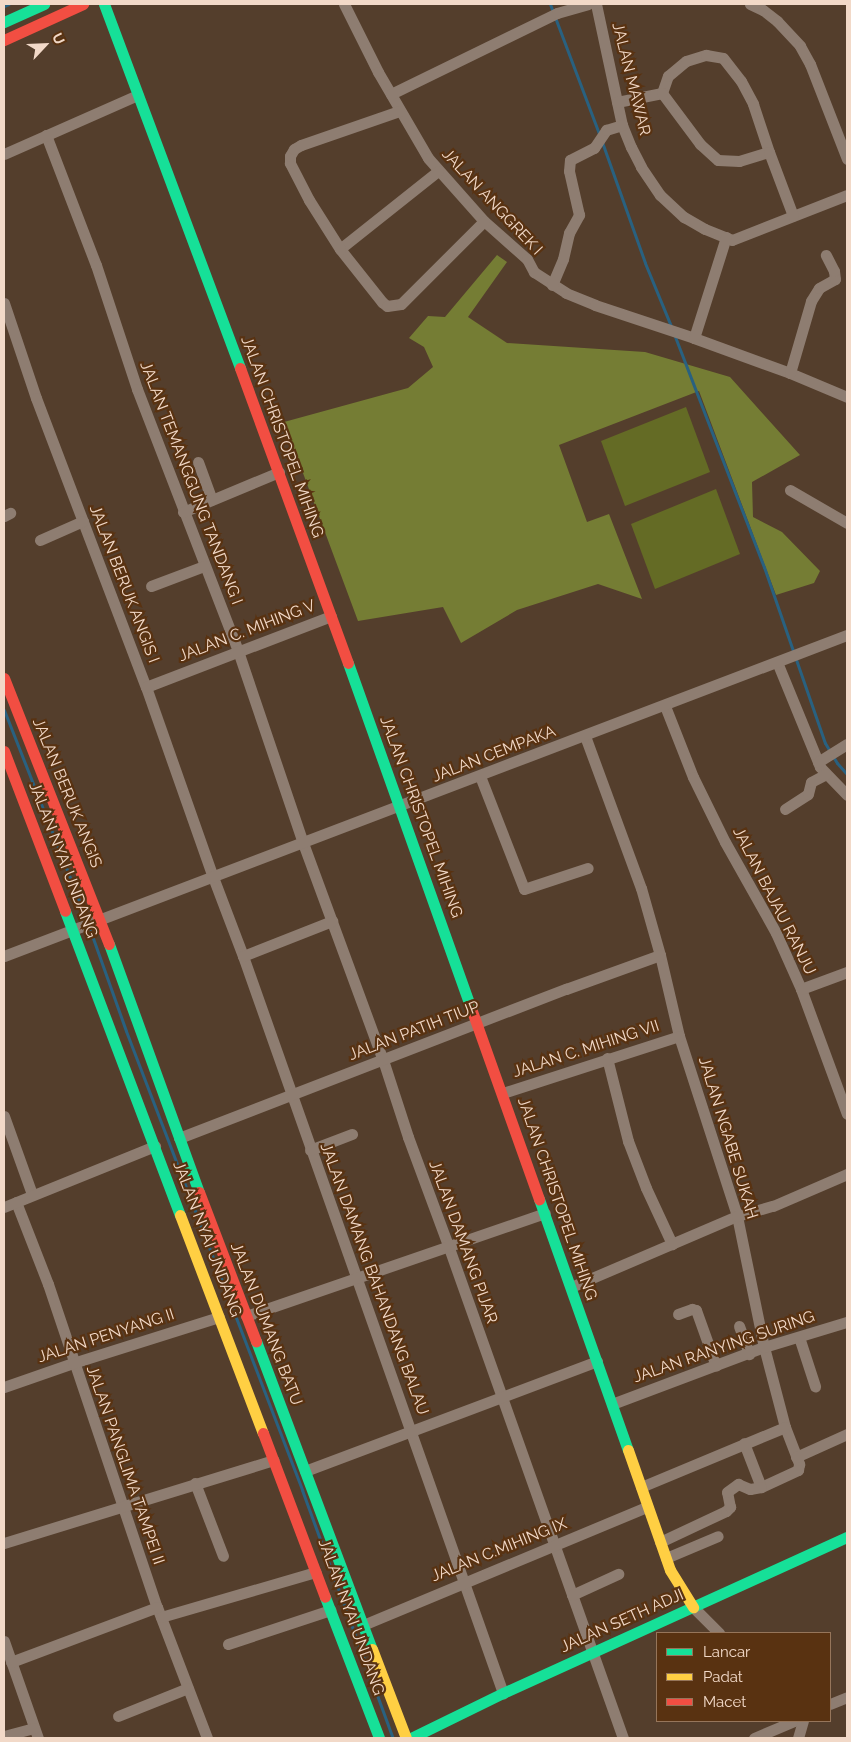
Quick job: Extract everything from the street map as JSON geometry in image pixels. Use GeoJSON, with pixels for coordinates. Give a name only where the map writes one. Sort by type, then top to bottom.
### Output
{"type":"FeatureCollection","features":[{"type":"Feature","properties":{"kind":"main road"},"geometry":{"type":"LineString","coordinates":[[4,22],[44,4]]}},
{"type":"Feature","properties":{"kind":"main road"},"geometry":{"type":"LineString","coordinates":[[4,40],[83,4]]}},
{"type":"Feature","properties":{"kind":"main road","name":"JALAN CHRISTOPEL MIHING"},"geometry":{"type":"LineString","coordinates":[[104,4],[279,472],[503,1093],[660,1542],[676,1581],[693,1607]]}},
{"type":"Feature","properties":{"kind":"main road","name":"JALAN BERUK ANGIS"},"geometry":{"type":"LineString","coordinates":[[4,678],[98,920]]}},
{"type":"Feature","properties":{"kind":"main road","name":"JALAN NYAI UNDANG"},"geometry":{"type":"LineString","coordinates":[[4,751],[74,929],[379,1738]]}},
{"type":"Feature","properties":{"kind":"main road","name":"JALAN DUMANG BATU"},"geometry":{"type":"LineString","coordinates":[[98,920],[406,1738]]}},
{"type":"Feature","properties":{"kind":"main road","name":"JALAN SETH ADJI"},"geometry":{"type":"LineString","coordinates":[[411,1738],[503,1693],[847,1537]]}},
{"type":"Feature","properties":{"kind":"street","name":"JALAN ANGGREK I"},"geometry":{"type":"LineString","coordinates":[[344,4],[399,110],[438,171],[484,221],[527,259],[534,272],[552,285],[595,305],[689,336]]}},
{"type":"Feature","properties":{"kind":"street"},"geometry":{"type":"LineString","coordinates":[[391,94],[560,12],[588,4]]}},
{"type":"Feature","properties":{"kind":"street","name":"JALAN MAWAR"},"geometry":{"type":"LineString","coordinates":[[596,4],[622,124],[635,158],[660,196],[694,223],[726,237]]}},
{"type":"Feature","properties":{"kind":"street"},"geometry":{"type":"LineString","coordinates":[[750,4],[763,10],[777,21],[800,46],[810,64],[847,159]]}},
{"type":"Feature","properties":{"kind":"street"},"geometry":{"type":"LineString","coordinates":[[662,93],[668,76],[686,61],[706,55],[723,58],[741,81],[753,104],[768,152],[793,216]]}},
{"type":"Feature","properties":{"kind":"street"},"geometry":{"type":"LineString","coordinates":[[617,102],[662,93]]}},
{"type":"Feature","properties":{"kind":"street"},"geometry":{"type":"LineString","coordinates":[[662,93],[700,144],[718,160],[739,161],[768,152]]}},
{"type":"Feature","properties":{"kind":"street"},"geometry":{"type":"LineString","coordinates":[[4,154],[138,95]]}},
{"type":"Feature","properties":{"kind":"street"},"geometry":{"type":"LineString","coordinates":[[399,110],[301,145],[294,149],[290,156],[290,163],[309,200],[340,249],[382,302],[386,306],[394,306],[400,304],[484,221]]}},
{"type":"Feature","properties":{"kind":"street"},"geometry":{"type":"LineString","coordinates":[[552,285],[563,259],[570,233],[579,215],[569,162],[572,158],[594,148],[606,130],[622,124]]}},
{"type":"Feature","properties":{"kind":"street","name":"JALAN TEMANGGUNG TANDANG I"},"geometry":{"type":"LineString","coordinates":[[46,135],[96,265],[137,389],[238,651],[303,843]]}},
{"type":"Feature","properties":{"kind":"street"},"geometry":{"type":"LineString","coordinates":[[340,249],[438,171]]}},
{"type":"Feature","properties":{"kind":"street"},"geometry":{"type":"LineString","coordinates":[[847,196],[732,240],[726,237],[689,336],[790,373],[847,397]]}},
{"type":"Feature","properties":{"kind":"street"},"geometry":{"type":"LineString","coordinates":[[790,373],[811,300],[819,288],[835,279],[834,271],[826,255]]}},
{"type":"Feature","properties":{"kind":"street","name":"JALAN BERUK ANGIS I"},"geometry":{"type":"LineString","coordinates":[[4,307],[146,687],[212,877]]}},
{"type":"Feature","properties":{"kind":"street"},"geometry":{"type":"LineString","coordinates":[[198,462],[212,500]]}},
{"type":"Feature","properties":{"kind":"street"},"geometry":{"type":"LineString","coordinates":[[183,512],[279,472]]}},
{"type":"Feature","properties":{"kind":"street"},"geometry":{"type":"LineString","coordinates":[[790,490],[847,523]]}},
{"type":"Feature","properties":{"kind":"street"},"geometry":{"type":"LineString","coordinates":[[40,540],[83,521]]}},
{"type":"Feature","properties":{"kind":"street"},"geometry":{"type":"LineString","coordinates":[[151,586],[204,566]]}},
{"type":"Feature","properties":{"kind":"street","name":"JALAN C. MIHING V"},"geometry":{"type":"LineString","coordinates":[[146,687],[331,616]]}},
{"type":"Feature","properties":{"kind":"street","name":"JALAN CEMPAKA"},"geometry":{"type":"LineString","coordinates":[[4,956],[400,807],[847,635]]}},
{"type":"Feature","properties":{"kind":"street"},"geometry":{"type":"LineString","coordinates":[[786,659],[824,759],[826,774],[847,795]]}},
{"type":"Feature","properties":{"kind":"street","name":"JALAN BAJAU RANJU"},"geometry":{"type":"LineString","coordinates":[[665,706],[693,777],[725,842],[776,933],[801,989],[847,1114]]}},
{"type":"Feature","properties":{"kind":"street","name":"JALAN NGABE SUKAH"},"geometry":{"type":"LineString","coordinates":[[585,736],[637,879],[660,955],[679,1036],[737,1216],[764,1347],[785,1427],[796,1457]]}},
{"type":"Feature","properties":{"kind":"street"},"geometry":{"type":"LineString","coordinates":[[824,759],[847,744]]}},
{"type":"Feature","properties":{"kind":"street"},"geometry":{"type":"LineString","coordinates":[[785,809],[808,794],[812,782],[826,774]]}},
{"type":"Feature","properties":{"kind":"street"},"geometry":{"type":"LineString","coordinates":[[480,776],[524,890],[588,868]]}},
{"type":"Feature","properties":{"kind":"street","name":"JALAN DAMANG PIJAR"},"geometry":{"type":"LineString","coordinates":[[303,843],[448,1245],[553,1545],[594,1652],[623,1738]]}},
{"type":"Feature","properties":{"kind":"street","name":"JALAN DAMANG BAHANDANG BALAU"},"geometry":{"type":"LineString","coordinates":[[212,877],[243,956],[503,1693]]}},
{"type":"Feature","properties":{"kind":"street"},"geometry":{"type":"LineString","coordinates":[[243,956],[332,921]]}},
{"type":"Feature","properties":{"kind":"street","name":"JALAN PATIH TIUP"},"geometry":{"type":"LineString","coordinates":[[179,1138],[566,989],[660,955]]}},
{"type":"Feature","properties":{"kind":"street"},"geometry":{"type":"LineString","coordinates":[[801,989],[847,972]]}},
{"type":"Feature","properties":{"kind":"street","name":"JALAN C. MIHING VII"},"geometry":{"type":"LineString","coordinates":[[503,1093],[679,1036]]}},
{"type":"Feature","properties":{"kind":"street"},"geometry":{"type":"LineString","coordinates":[[607,1058],[628,1141],[646,1188],[672,1244]]}},
{"type":"Feature","properties":{"kind":"street"},"geometry":{"type":"LineString","coordinates":[[4,1116],[32,1194]]}},
{"type":"Feature","properties":{"kind":"street"},"geometry":{"type":"LineString","coordinates":[[310,1150],[352,1134]]}},
{"type":"Feature","properties":{"kind":"street"},"geometry":{"type":"LineString","coordinates":[[4,1207],[32,1194],[155,1146]]}},
{"type":"Feature","properties":{"kind":"street"},"geometry":{"type":"LineString","coordinates":[[571,1287],[737,1216],[773,1206],[847,1174]]}},
{"type":"Feature","properties":{"kind":"street","name":"JALAN PANGLIMA TAMPEI II"},"geometry":{"type":"LineString","coordinates":[[16,1202],[48,1284],[159,1612],[207,1738]]}},
{"type":"Feature","properties":{"kind":"street"},"geometry":{"type":"LineString","coordinates":[[246,1316],[545,1213]]}},
{"type":"Feature","properties":{"kind":"street"},"geometry":{"type":"LineString","coordinates":[[678,1314],[692,1309],[696,1310],[716,1366]]}},
{"type":"Feature","properties":{"kind":"street","name":"JALAN PENYANG II"},"geometry":{"type":"LineString","coordinates":[[4,1387],[73,1362],[219,1317]]}},
{"type":"Feature","properties":{"kind":"street","name":"JALAN RANYING SURING"},"geometry":{"type":"LineString","coordinates":[[612,1404],[764,1347],[847,1322]]}},
{"type":"Feature","properties":{"kind":"street"},"geometry":{"type":"LineString","coordinates":[[739,1326],[749,1354]]}},
{"type":"Feature","properties":{"kind":"street"},"geometry":{"type":"LineString","coordinates":[[799,1337],[815,1386]]}},
{"type":"Feature","properties":{"kind":"street"},"geometry":{"type":"LineString","coordinates":[[304,1471],[597,1360]]}},
{"type":"Feature","properties":{"kind":"street"},"geometry":{"type":"LineString","coordinates":[[641,1487],[785,1427]]}},
{"type":"Feature","properties":{"kind":"street"},"geometry":{"type":"LineString","coordinates":[[660,1542],[726,1511],[730,1507],[727,1492],[738,1484],[750,1490],[762,1487],[798,1470],[796,1457],[847,1434]]}},
{"type":"Feature","properties":{"kind":"street"},"geometry":{"type":"LineString","coordinates":[[744,1443],[762,1487]]}},
{"type":"Feature","properties":{"kind":"street"},"geometry":{"type":"LineString","coordinates":[[4,1543],[122,1505],[274,1460]]}},
{"type":"Feature","properties":{"kind":"street"},"geometry":{"type":"LineString","coordinates":[[195,1483],[223,1556]]}},
{"type":"Feature","properties":{"kind":"street","name":"JALAN C.MIHING IX"},"geometry":{"type":"LineString","coordinates":[[363,1625],[648,1507]]}},
{"type":"Feature","properties":{"kind":"street"},"geometry":{"type":"LineString","coordinates":[[666,1558],[718,1536]]}},
{"type":"Feature","properties":{"kind":"street"},"geometry":{"type":"LineString","coordinates":[[11,1662],[159,1612],[316,1572]]}},
{"type":"Feature","properties":{"kind":"street"},"geometry":{"type":"LineString","coordinates":[[572,1595],[618,1574]]}},
{"type":"Feature","properties":{"kind":"street","name":"JALAN CHRISTOPEL MIHING"},"geometry":{"type":"LineString","coordinates":[[693,1607],[717,1632]]}},
{"type":"Feature","properties":{"kind":"street"},"geometry":{"type":"LineString","coordinates":[[228,1644],[330,1610]]}},
{"type":"Feature","properties":{"kind":"street"},"geometry":{"type":"LineString","coordinates":[[4,1641],[36,1733],[4,1736]]}},
{"type":"Feature","properties":{"kind":"street"},"geometry":{"type":"LineString","coordinates":[[118,1716],[188,1688]]}},
{"type":"Feature","properties":{"kind":"street"},"geometry":{"type":"LineString","coordinates":[[831,1704],[847,1697]]}},
{"type":"Feature","properties":{"kind":"street"},"geometry":{"type":"LineString","coordinates":[[754,1738],[792,1722]]}},
{"type":"Feature","properties":{"kind":"street"},"geometry":{"type":"LineString","coordinates":[[798,1738],[803,1722]]}},
{"type":"Feature","properties":{"kind":"green space"},"geometry":{"type":"Polygon","coordinates":[[[497,255],[507,262],[468,317],[507,343],[645,352],[730,377],[800,455],[752,482],[753,517],[782,532],[820,571],[814,583],[776,595],[699,391],[559,445],[587,522],[609,514],[642,599],[598,584],[517,610],[461,643],[443,607],[358,621],[284,422],[408,388],[433,367],[424,347],[409,338],[428,316],[445,317],[497,255]]]}},
{"type":"Feature","properties":{"kind":"green space"},"geometry":{"type":"Polygon","coordinates":[[[686,407],[710,472],[625,506],[601,441],[686,407]]]}},
{"type":"Feature","properties":{"kind":"green space"},"geometry":{"type":"Polygon","coordinates":[[[716,489],[740,554],[655,589],[631,524],[716,489]]]}},
{"type":"Feature","properties":{"kind":"waterway"},"geometry":{"type":"LineString","coordinates":[[4,6],[9,4]]}},
{"type":"Feature","properties":{"kind":"waterway"},"geometry":{"type":"LineString","coordinates":[[550,4],[599,134]]}},
{"type":"Feature","properties":{"kind":"waterway"},"geometry":{"type":"LineString","coordinates":[[602,142],[645,263],[671,326]]}},
{"type":"Feature","properties":{"kind":"waterway"},"geometry":{"type":"LineString","coordinates":[[674,334],[764,567],[825,743],[837,763],[847,774]]}},
{"type":"Feature","properties":{"kind":"waterway"},"geometry":{"type":"LineString","coordinates":[[4,710],[87,921]]}},
{"type":"Feature","properties":{"kind":"waterway"},"geometry":{"type":"LineString","coordinates":[[89,927],[126,1031],[302,1490],[393,1738]]}},
{"type":"Feature","properties":{"kind":"traffic: fast"},"geometry":{"type":"LineString","coordinates":[[4,22],[44,4]]}},
{"type":"Feature","properties":{"kind":"traffic: fast"},"geometry":{"type":"LineString","coordinates":[[104,4],[240,368]]}},
{"type":"Feature","properties":{"kind":"traffic: fast"},"geometry":{"type":"LineString","coordinates":[[348,663],[472,1011]]}},
{"type":"Feature","properties":{"kind":"traffic: fast"},"geometry":{"type":"LineString","coordinates":[[65,911],[180,1215]]}},
{"type":"Feature","properties":{"kind":"traffic: fast"},"geometry":{"type":"LineString","coordinates":[[109,944],[199,1192]]}},
{"type":"Feature","properties":{"kind":"traffic: fast"},"geometry":{"type":"LineString","coordinates":[[539,1199],[628,1450]]}},
{"type":"Feature","properties":{"kind":"traffic: fast"},"geometry":{"type":"LineString","coordinates":[[256,1341],[372,1649]]}},
{"type":"Feature","properties":{"kind":"traffic: fast"},"geometry":{"type":"LineString","coordinates":[[411,1738],[503,1693],[847,1537]]}},
{"type":"Feature","properties":{"kind":"traffic: fast"},"geometry":{"type":"LineString","coordinates":[[325,1597],[379,1738]]}},
{"type":"Feature","properties":{"kind":"traffic: slow"},"geometry":{"type":"LineString","coordinates":[[180,1215],[263,1433]]}},
{"type":"Feature","properties":{"kind":"traffic: slow"},"geometry":{"type":"LineString","coordinates":[[628,1450],[670,1570],[693,1607]]}},
{"type":"Feature","properties":{"kind":"traffic: slow"},"geometry":{"type":"LineString","coordinates":[[372,1649],[406,1738]]}},
{"type":"Feature","properties":{"kind":"traffic: jam"},"geometry":{"type":"LineString","coordinates":[[4,40],[83,4]]}},
{"type":"Feature","properties":{"kind":"traffic: jam"},"geometry":{"type":"LineString","coordinates":[[240,368],[348,663]]}},
{"type":"Feature","properties":{"kind":"traffic: jam"},"geometry":{"type":"LineString","coordinates":[[4,678],[109,944]]}},
{"type":"Feature","properties":{"kind":"traffic: jam"},"geometry":{"type":"LineString","coordinates":[[4,751],[65,911]]}},
{"type":"Feature","properties":{"kind":"traffic: jam"},"geometry":{"type":"LineString","coordinates":[[472,1011],[539,1199]]}},
{"type":"Feature","properties":{"kind":"traffic: jam"},"geometry":{"type":"LineString","coordinates":[[199,1192],[256,1341]]}},
{"type":"Feature","properties":{"kind":"traffic: jam"},"geometry":{"type":"LineString","coordinates":[[263,1433],[325,1597]]}}]}
